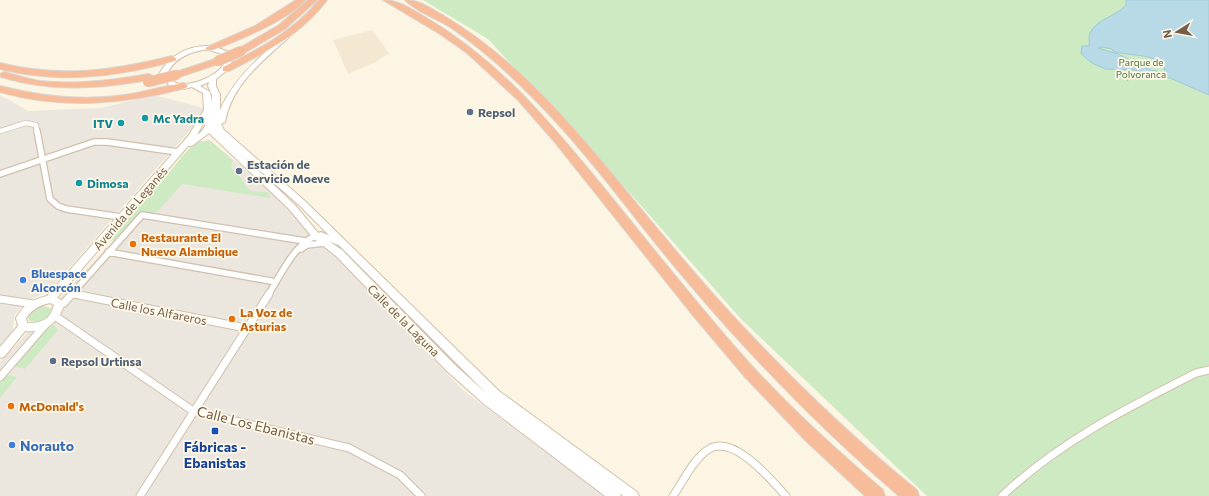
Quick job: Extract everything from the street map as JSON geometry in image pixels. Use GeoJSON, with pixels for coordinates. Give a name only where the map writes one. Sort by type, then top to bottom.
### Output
{"type":"FeatureCollection","features":[{"type":"Feature","properties":{"kind":"highway"},"geometry":{"type":"LineString","coordinates":[[210,48],[239,38],[271,21],[302,0]]}},
{"type":"Feature","properties":{"kind":"highway"},"geometry":{"type":"LineString","coordinates":[[240,49],[278,25],[307,0]]}},
{"type":"Feature","properties":{"kind":"highway"},"geometry":{"type":"LineString","coordinates":[[0,81],[30,88],[82,90],[149,80],[176,73],[240,49],[282,27],[313,0]]}},
{"type":"Feature","properties":{"kind":"highway"},"geometry":{"type":"LineString","coordinates":[[226,69],[266,49],[288,35],[312,14],[323,0]]}},
{"type":"Feature","properties":{"kind":"highway"},"geometry":{"type":"LineString","coordinates":[[387,0],[426,21],[454,39],[494,71],[539,115],[712,330],[762,386],[822,448],[877,496]]}},
{"type":"Feature","properties":{"kind":"highway"},"geometry":{"type":"LineString","coordinates":[[409,0],[436,14],[465,32],[508,66],[551,108],[689,275],[777,373],[911,496]]}},
{"type":"Feature","properties":{"kind":"highway"},"geometry":{"type":"LineString","coordinates":[[426,21],[443,36]]}},
{"type":"Feature","properties":{"kind":"highway"},"geometry":{"type":"LineString","coordinates":[[0,66],[15,71],[34,74],[83,75],[130,70],[172,59]]}},
{"type":"Feature","properties":{"kind":"highway"},"geometry":{"type":"LineString","coordinates":[[0,74],[19,80],[58,85],[92,85],[149,80]]}},
{"type":"Feature","properties":{"kind":"highway"},"geometry":{"type":"LineString","coordinates":[[0,89],[18,95],[70,102],[126,98],[188,86]]}},
{"type":"Feature","properties":{"kind":"highway"},"geometry":{"type":"LineString","coordinates":[[616,219],[628,233],[643,244]]}},
{"type":"Feature","properties":{"kind":"highway"},"geometry":{"type":"LineString","coordinates":[[716,296],[742,334]]}},
{"type":"Feature","properties":{"kind":"street"},"geometry":{"type":"LineString","coordinates":[[231,140],[224,131],[221,122],[222,109],[226,100],[267,54],[288,35]]}},
{"type":"Feature","properties":{"kind":"street"},"geometry":{"type":"LineString","coordinates":[[188,86],[213,79],[226,69],[229,63],[229,57],[226,52],[210,48],[189,51],[172,59],[165,66],[163,74],[165,80],[172,84],[188,86],[206,92],[213,102],[209,127]]}},
{"type":"Feature","properties":{"kind":"street","name":"Calle de la Laguna"},"geometry":{"type":"LineString","coordinates":[[213,79],[212,83],[216,95],[213,102],[217,127],[302,202],[342,244],[494,394],[634,496]]}},
{"type":"Feature","properties":{"kind":"street","name":"Avenida de Leganés"},"geometry":{"type":"LineString","coordinates":[[50,300],[202,123],[213,102]]}},
{"type":"Feature","properties":{"kind":"street"},"geometry":{"type":"LineString","coordinates":[[0,131],[26,123],[36,125],[44,159],[50,199],[58,206],[121,218]]}},
{"type":"Feature","properties":{"kind":"street","name":"Calle de la Laguna"},"geometry":{"type":"LineString","coordinates":[[209,127],[233,152],[292,207],[316,236],[339,253],[451,368],[488,401],[615,496]]}},
{"type":"Feature","properties":{"kind":"street","name":"Avenida de Leganés"},"geometry":{"type":"LineString","coordinates":[[178,152],[205,133],[209,127]]}},
{"type":"Feature","properties":{"kind":"street"},"geometry":{"type":"LineString","coordinates":[[190,144],[198,140],[210,139],[233,152]]}},
{"type":"Feature","properties":{"kind":"street"},"geometry":{"type":"LineString","coordinates":[[0,174],[85,144],[100,142],[178,152]]}},
{"type":"Feature","properties":{"kind":"street","name":"Avenida de Leganés"},"geometry":{"type":"LineString","coordinates":[[59,305],[64,303],[142,215],[305,241]]}},
{"type":"Feature","properties":{"kind":"street"},"geometry":{"type":"LineString","coordinates":[[140,496],[295,253],[305,241],[316,236],[328,236],[342,244]]}},
{"type":"Feature","properties":{"kind":"street"},"geometry":{"type":"LineString","coordinates":[[295,253],[308,245],[324,243]]}},
{"type":"Feature","properties":{"kind":"street"},"geometry":{"type":"LineString","coordinates":[[108,252],[276,282]]}},
{"type":"Feature","properties":{"kind":"street","name":"Calle los Alfareros"},"geometry":{"type":"LineString","coordinates":[[72,294],[246,328]]}},
{"type":"Feature","properties":{"kind":"street"},"geometry":{"type":"LineString","coordinates":[[0,299],[33,304],[50,300],[57,302],[59,305],[55,316],[46,324],[0,377]]}},
{"type":"Feature","properties":{"kind":"street"},"geometry":{"type":"LineString","coordinates":[[23,327],[21,318],[33,304]]}},
{"type":"Feature","properties":{"kind":"street","name":"Calle Los Ebanistas"},"geometry":{"type":"LineString","coordinates":[[55,316],[193,411],[349,448],[400,475],[421,496]]}},
{"type":"Feature","properties":{"kind":"street"},"geometry":{"type":"LineString","coordinates":[[23,327],[36,328],[46,324]]}},
{"type":"Feature","properties":{"kind":"street"},"geometry":{"type":"LineString","coordinates":[[0,354],[23,327]]}},
{"type":"Feature","properties":{"kind":"street"},"geometry":{"type":"LineString","coordinates":[[1002,496],[1045,457],[1084,432],[1196,373],[1209,370]]}},
{"type":"Feature","properties":{"kind":"street"},"geometry":{"type":"LineString","coordinates":[[673,496],[703,454],[710,448],[720,446],[738,451],[786,496]]}},
{"type":"Feature","properties":{"kind":"shaded area"},"geometry":{"type":"Polygon","coordinates":[[[372,30],[389,53],[376,62],[348,74],[333,40],[372,30]]]}},
{"type":"Feature","properties":{"kind":"shaded area"},"geometry":{"type":"Polygon","coordinates":[[[0,95],[28,111],[101,108],[154,95],[204,108],[196,126],[189,131],[48,292],[30,299],[15,314],[12,333],[0,346],[0,95]]]}},
{"type":"Feature","properties":{"kind":"shaded area"},"geometry":{"type":"Polygon","coordinates":[[[208,139],[279,196],[464,391],[604,496],[0,496],[0,362],[208,139]]]}},
{"type":"Feature","properties":{"kind":"green space","name":"Parque de Polvoranca"},"geometry":{"type":"Polygon","coordinates":[[[423,0],[1209,0],[1209,496],[927,496],[741,319],[637,201],[488,39],[423,0]]]}},
{"type":"Feature","properties":{"kind":"green space"},"geometry":{"type":"Polygon","coordinates":[[[201,141],[211,141],[233,161],[231,167],[250,191],[267,192],[271,198],[182,184],[158,211],[134,219],[114,240],[108,242],[159,181],[171,171],[189,149],[201,141]]]}},
{"type":"Feature","properties":{"kind":"green space"},"geometry":{"type":"Polygon","coordinates":[[[43,306],[51,308],[49,316],[38,322],[29,321],[28,317],[32,311],[43,306]]]}},
{"type":"Feature","properties":{"kind":"green space"},"geometry":{"type":"Polygon","coordinates":[[[54,325],[58,330],[25,369],[13,366],[44,330],[54,325]]]}},
{"type":"Feature","properties":{"kind":"green space"},"geometry":{"type":"Polygon","coordinates":[[[5,375],[17,377],[0,398],[0,381],[5,375]]]}},
{"type":"Feature","properties":{"kind":"water"},"geometry":{"type":"Polygon","coordinates":[[[1126,0],[1209,0],[1209,95],[1170,78],[1134,70],[1105,69],[1092,63],[1081,54],[1082,46],[1089,46],[1089,35],[1093,28],[1126,5],[1126,0]],[[1102,47],[1098,48],[1118,54],[1151,70],[1162,72],[1165,71],[1163,65],[1151,58],[1119,53],[1113,51],[1112,49],[1102,47]]]}},
{"type":"Feature","properties":{"kind":"waterway"},"geometry":{"type":"LineString","coordinates":[[1116,70],[1128,81]]}},
{"type":"Feature","properties":{"kind":"place","name":"Repsol"},"geometry":{"type":"Point","coordinates":[470,112]}},
{"type":"Feature","properties":{"kind":"place","name":"Mc Yadra"},"geometry":{"type":"Point","coordinates":[145,118]}},
{"type":"Feature","properties":{"kind":"place","name":"ITV"},"geometry":{"type":"Point","coordinates":[121,123]}},
{"type":"Feature","properties":{"kind":"place","name":"Estación de servicio Moeve"},"geometry":{"type":"Point","coordinates":[239,171]}},
{"type":"Feature","properties":{"kind":"place","name":"Dimosa"},"geometry":{"type":"Point","coordinates":[79,183]}},
{"type":"Feature","properties":{"kind":"place","name":"Restaurante El Nuevo Alambique"},"geometry":{"type":"Point","coordinates":[133,244]}},
{"type":"Feature","properties":{"kind":"place","name":"Bluespace Alcorcón"},"geometry":{"type":"Point","coordinates":[23,280]}},
{"type":"Feature","properties":{"kind":"place","name":"La Voz de Asturias"},"geometry":{"type":"Point","coordinates":[232,319]}},
{"type":"Feature","properties":{"kind":"place","name":"Repsol Urtinsa"},"geometry":{"type":"Point","coordinates":[53,361]}},
{"type":"Feature","properties":{"kind":"place","name":"McDonald's"},"geometry":{"type":"Point","coordinates":[11,406]}},
{"type":"Feature","properties":{"kind":"place","name":"Fábricas - Ebanistas"},"geometry":{"type":"Point","coordinates":[215,431]}},
{"type":"Feature","properties":{"kind":"place","name":"Norauto"},"geometry":{"type":"Point","coordinates":[12,445]}}]}
